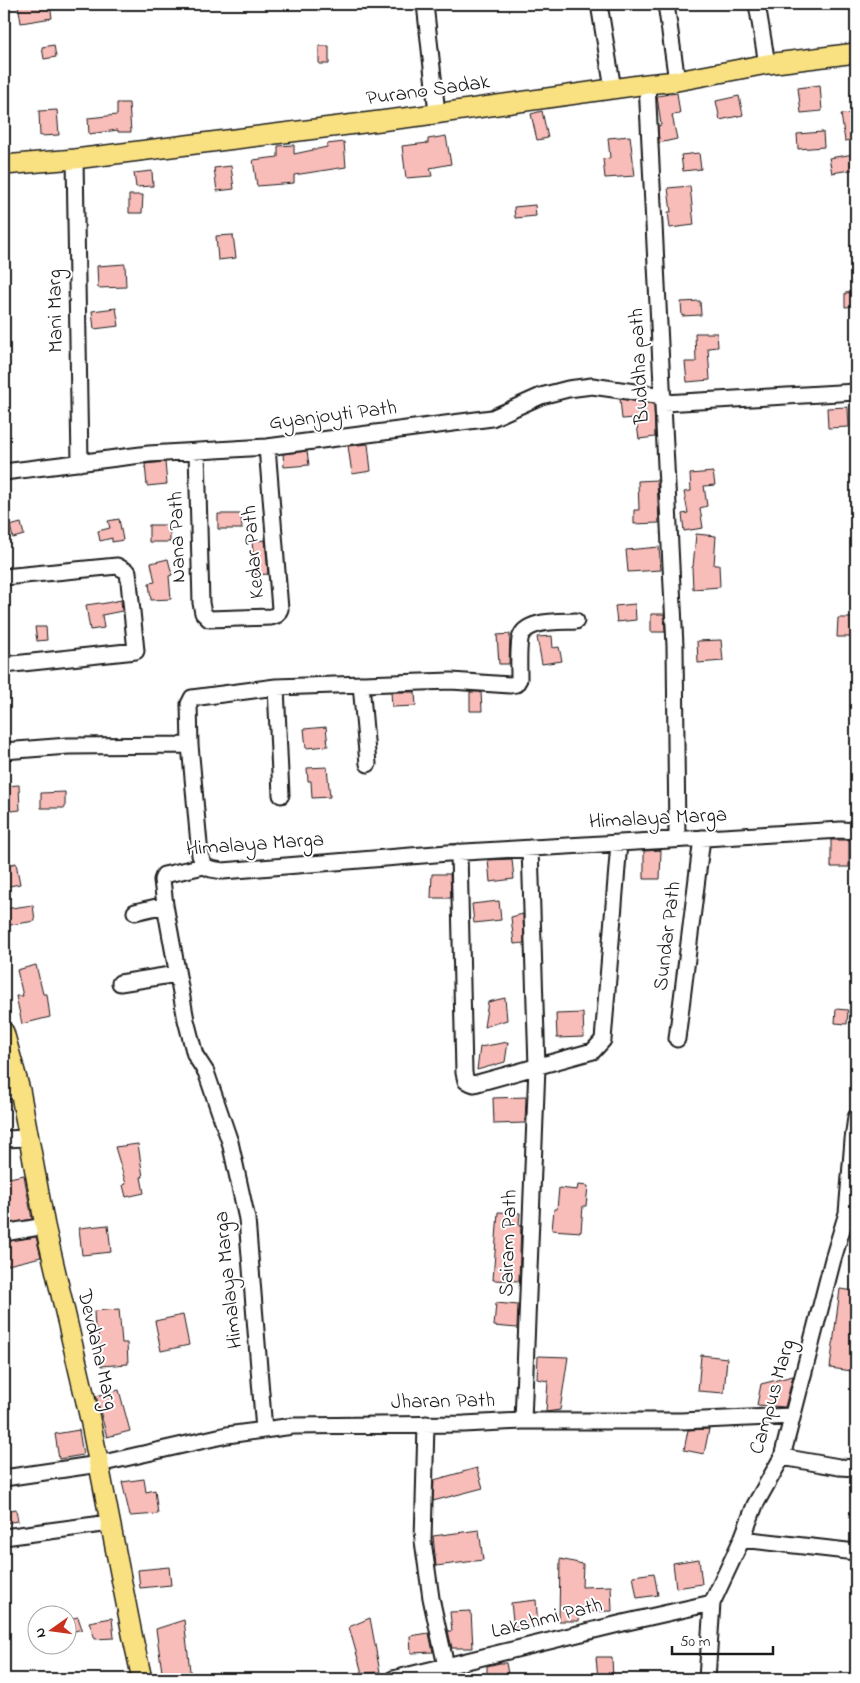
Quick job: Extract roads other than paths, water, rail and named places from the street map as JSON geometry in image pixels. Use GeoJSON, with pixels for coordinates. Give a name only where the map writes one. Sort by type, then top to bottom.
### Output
{"type":"FeatureCollection","features":[{"type":"Feature","properties":{"kind":"main road","name":"Purano Sadak"},"geometry":{"type":"LineString","coordinates":[[4,166],[437,113],[647,84],[678,82],[767,64],[856,53]]}},
{"type":"Feature","properties":{"kind":"main road","name":"Devdaha Marg"},"geometry":{"type":"LineString","coordinates":[[4,1032],[12,1091],[28,1138],[90,1419],[142,1679]]}},
{"type":"Feature","properties":{"kind":"street"},"geometry":{"type":"LineString","coordinates":[[425,4],[437,113]]}},
{"type":"Feature","properties":{"kind":"street"},"geometry":{"type":"LineString","coordinates":[[599,4],[613,89]]}},
{"type":"Feature","properties":{"kind":"street"},"geometry":{"type":"LineString","coordinates":[[666,4],[678,82]]}},
{"type":"Feature","properties":{"kind":"street"},"geometry":{"type":"LineString","coordinates":[[757,4],[767,64]]}},
{"type":"Feature","properties":{"kind":"street","name":"Buddha path"},"geometry":{"type":"LineString","coordinates":[[647,84],[675,646],[677,840]]}},
{"type":"Feature","properties":{"kind":"street","name":"Mani Marg"},"geometry":{"type":"LineString","coordinates":[[75,158],[80,463]]}},
{"type":"Feature","properties":{"kind":"street","name":"Gyanjoyti Path"},"geometry":{"type":"LineString","coordinates":[[4,472],[149,454],[267,447],[492,418],[541,396],[592,386],[663,399],[856,392]]}},
{"type":"Feature","properties":{"kind":"street","name":"Kedar Path"},"geometry":{"type":"LineString","coordinates":[[209,619],[271,618],[277,615],[280,608],[267,447]]}},
{"type":"Feature","properties":{"kind":"street","name":"Nana Path"},"geometry":{"type":"LineString","coordinates":[[197,452],[201,603],[203,613],[209,619]]}},
{"type":"Feature","properties":{"kind":"street"},"geometry":{"type":"LineString","coordinates":[[4,577],[117,566],[121,568],[128,572],[136,651],[4,665]]}},
{"type":"Feature","properties":{"kind":"street"},"geometry":{"type":"LineString","coordinates":[[204,866],[200,855],[190,745],[189,704],[192,698],[276,687],[451,681],[516,684],[519,679],[520,637],[529,627],[537,624],[576,621]]}},
{"type":"Feature","properties":{"kind":"street"},"geometry":{"type":"LineString","coordinates":[[361,684],[368,764]]}},
{"type":"Feature","properties":{"kind":"street"},"geometry":{"type":"LineString","coordinates":[[276,687],[281,795]]}},
{"type":"Feature","properties":{"kind":"street"},"geometry":{"type":"LineString","coordinates":[[4,751],[68,746],[190,745]]}},
{"type":"Feature","properties":{"kind":"street","name":"Himalaya Marga"},"geometry":{"type":"LineString","coordinates":[[264,1430],[247,1220],[230,1142],[206,1072],[195,1055],[186,1020],[165,905],[162,880],[164,875],[204,866],[223,871],[459,852],[841,830],[856,831]]}},
{"type":"Feature","properties":{"kind":"street","name":"Sundar Path"},"geometry":{"type":"LineString","coordinates":[[677,1039],[702,838]]}},
{"type":"Feature","properties":{"kind":"street"},"geometry":{"type":"LineString","coordinates":[[459,852],[464,1073],[466,1081],[474,1084],[593,1051],[603,1040],[619,843]]}},
{"type":"Feature","properties":{"kind":"street","name":"Sairam Path"},"geometry":{"type":"LineString","coordinates":[[523,1421],[537,1067],[530,848]]}},
{"type":"Feature","properties":{"kind":"street"},"geometry":{"type":"LineString","coordinates":[[134,912],[165,905]]}},
{"type":"Feature","properties":{"kind":"street"},"geometry":{"type":"LineString","coordinates":[[120,983],[177,974]]}},
{"type":"Feature","properties":{"kind":"street","name":"Campus Marg"},"geometry":{"type":"LineString","coordinates":[[707,1679],[712,1603],[742,1539],[755,1505],[782,1457],[833,1259],[852,1212],[856,1117]]}},
{"type":"Feature","properties":{"kind":"street"},"geometry":{"type":"LineString","coordinates":[[4,1139],[28,1138]]}},
{"type":"Feature","properties":{"kind":"street"},"geometry":{"type":"LineString","coordinates":[[4,1233],[46,1226]]}},
{"type":"Feature","properties":{"kind":"street","name":"Jharan Path"},"geometry":{"type":"LineString","coordinates":[[4,1478],[99,1464],[226,1435],[293,1426],[523,1421],[680,1421],[792,1416]]}},
{"type":"Feature","properties":{"kind":"street"},"geometry":{"type":"LineString","coordinates":[[426,1424],[422,1541],[431,1598],[446,1666]]}},
{"type":"Feature","properties":{"kind":"street"},"geometry":{"type":"LineString","coordinates":[[782,1457],[839,1467],[856,1468]]}},
{"type":"Feature","properties":{"kind":"street"},"geometry":{"type":"LineString","coordinates":[[4,1537],[110,1523]]}},
{"type":"Feature","properties":{"kind":"street"},"geometry":{"type":"LineString","coordinates":[[742,1539],[856,1552]]}},
{"type":"Feature","properties":{"kind":"street","name":"Lakshmi Path"},"geometry":{"type":"LineString","coordinates":[[393,1679],[712,1603]]}}]}
